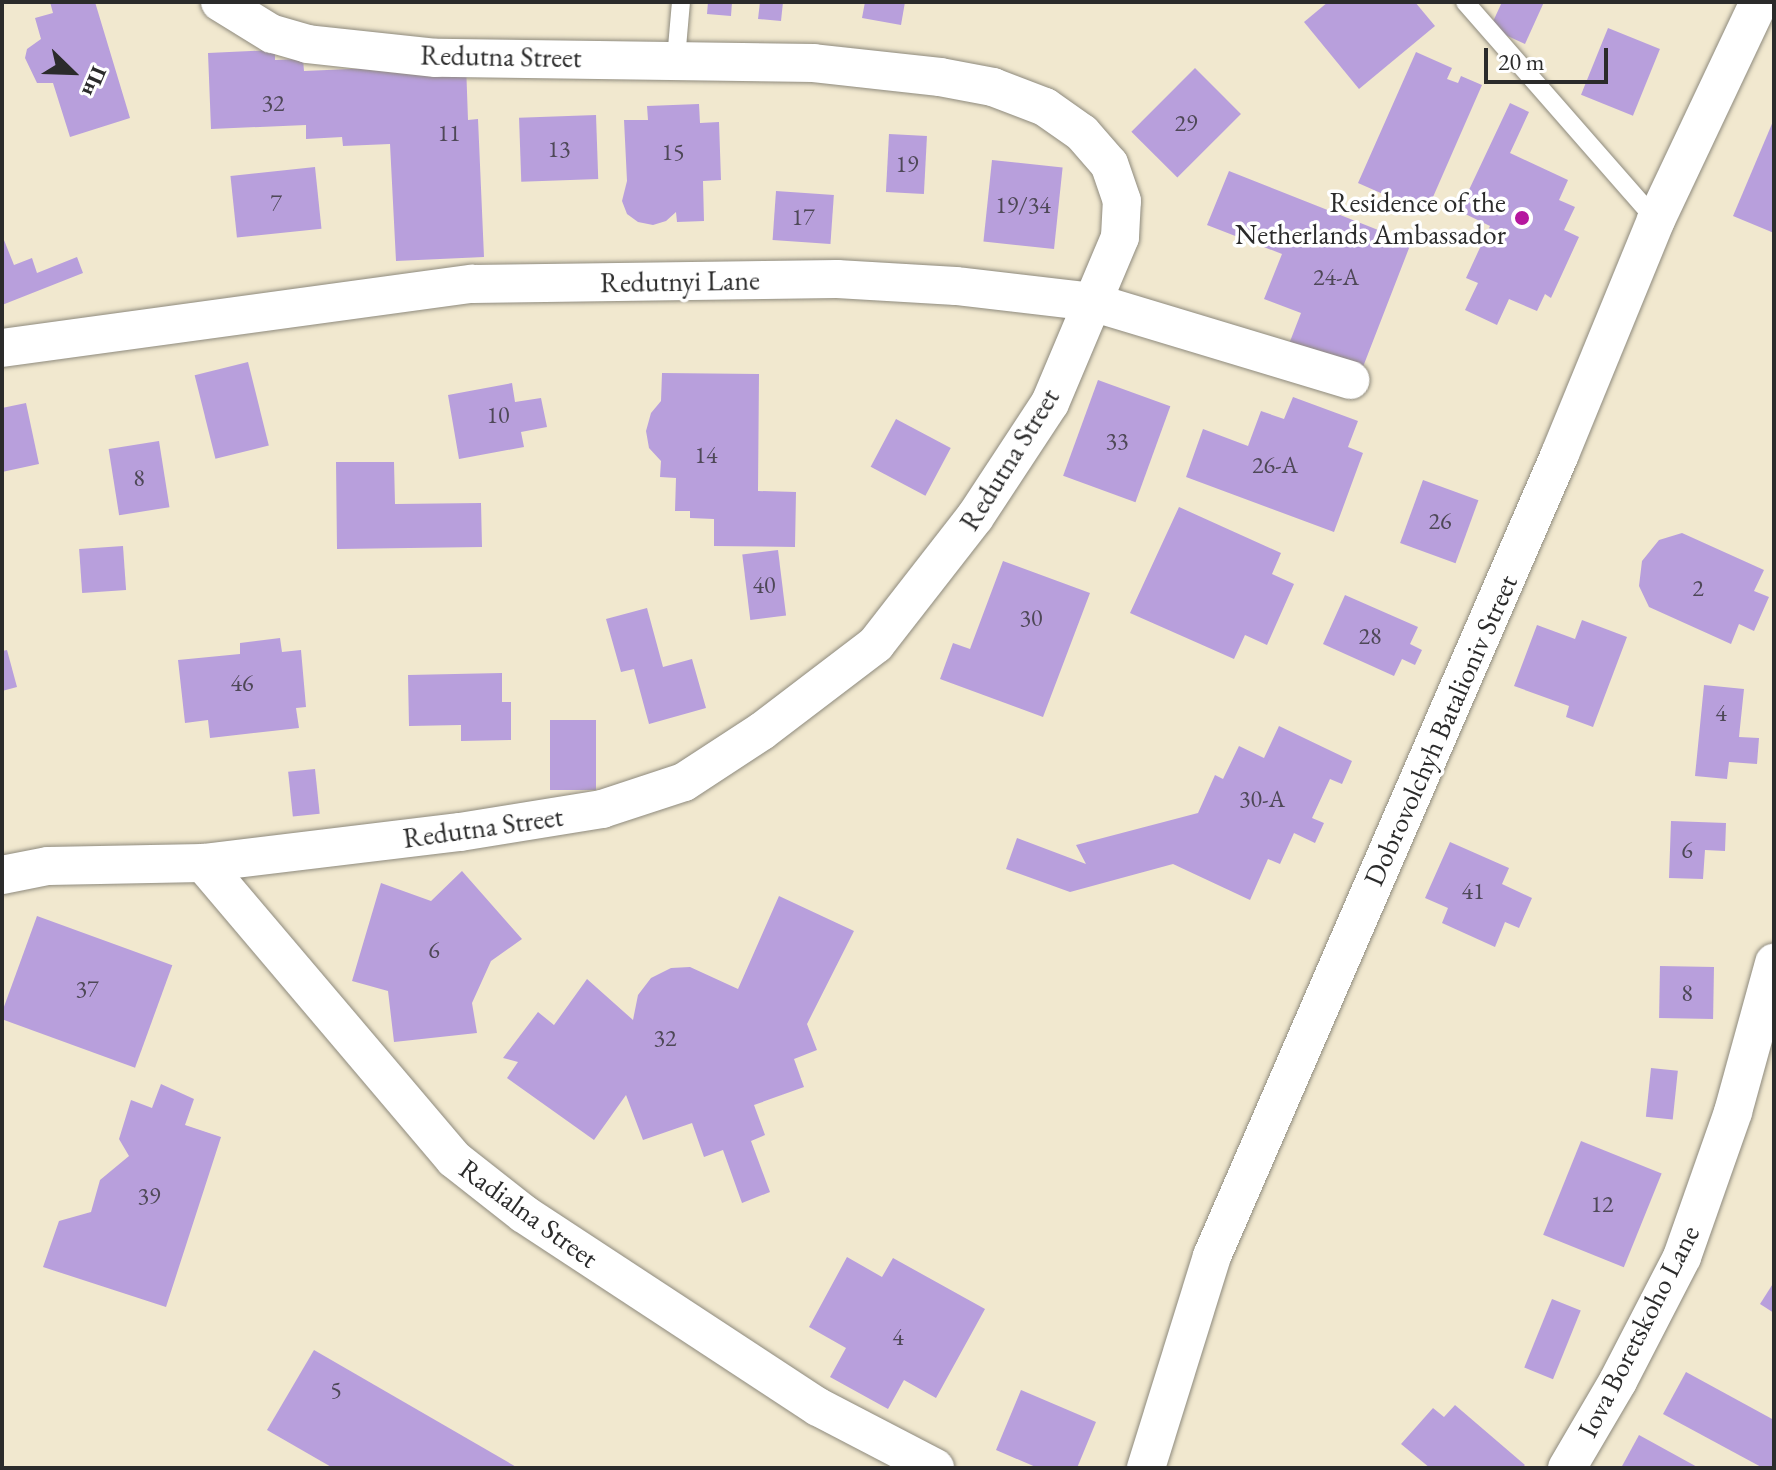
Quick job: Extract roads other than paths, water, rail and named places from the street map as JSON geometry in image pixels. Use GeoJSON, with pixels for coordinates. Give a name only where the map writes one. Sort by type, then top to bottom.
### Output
{"type":"FeatureCollection","features":[{"type":"Feature","properties":{"kind":"street","name":"Redutna Street"},"geometry":{"type":"LineString","coordinates":[[2,875],[48,866],[203,863],[460,832],[602,809],[684,782],[762,731],[876,644],[975,517],[1050,403],[1120,237],[1122,201],[1109,164],[1082,133],[1045,107],[993,87],[940,77],[814,63],[436,58],[308,44],[272,34],[220,2]]}},
{"type":"Feature","properties":{"kind":"street","name":"Dobrovolchyh Batalioniv Street"},"geometry":{"type":"LineString","coordinates":[[1146,1468],[1212,1256],[1554,469],[1656,220],[1759,2]]}},
{"type":"Feature","properties":{"kind":"street","name":"Redutnyi Lane"},"geometry":{"type":"LineString","coordinates":[[2,348],[472,284],[837,279],[956,286],[1092,302],[1350,380]]}},
{"type":"Feature","properties":{"kind":"street","name":"Radialna Street"},"geometry":{"type":"LineString","coordinates":[[203,863],[454,1159],[524,1214],[805,1398],[935,1468]]}},
{"type":"Feature","properties":{"kind":"street","name":"Iova Boretskoho Lane"},"geometry":{"type":"LineString","coordinates":[[1567,1468],[1618,1381],[1682,1257],[1733,1112],[1774,963]]}},
{"type":"Feature","properties":{"kind":"lane"},"geometry":{"type":"LineString","coordinates":[[676,59],[681,2]]}},
{"type":"Feature","properties":{"kind":"lane"},"geometry":{"type":"LineString","coordinates":[[1465,2],[1656,220]]}},
{"type":"Feature","properties":{"kind":"place","name":"Residence of the Netherlands Ambassador"},"geometry":{"type":"Point","coordinates":[1522,218]}}]}
